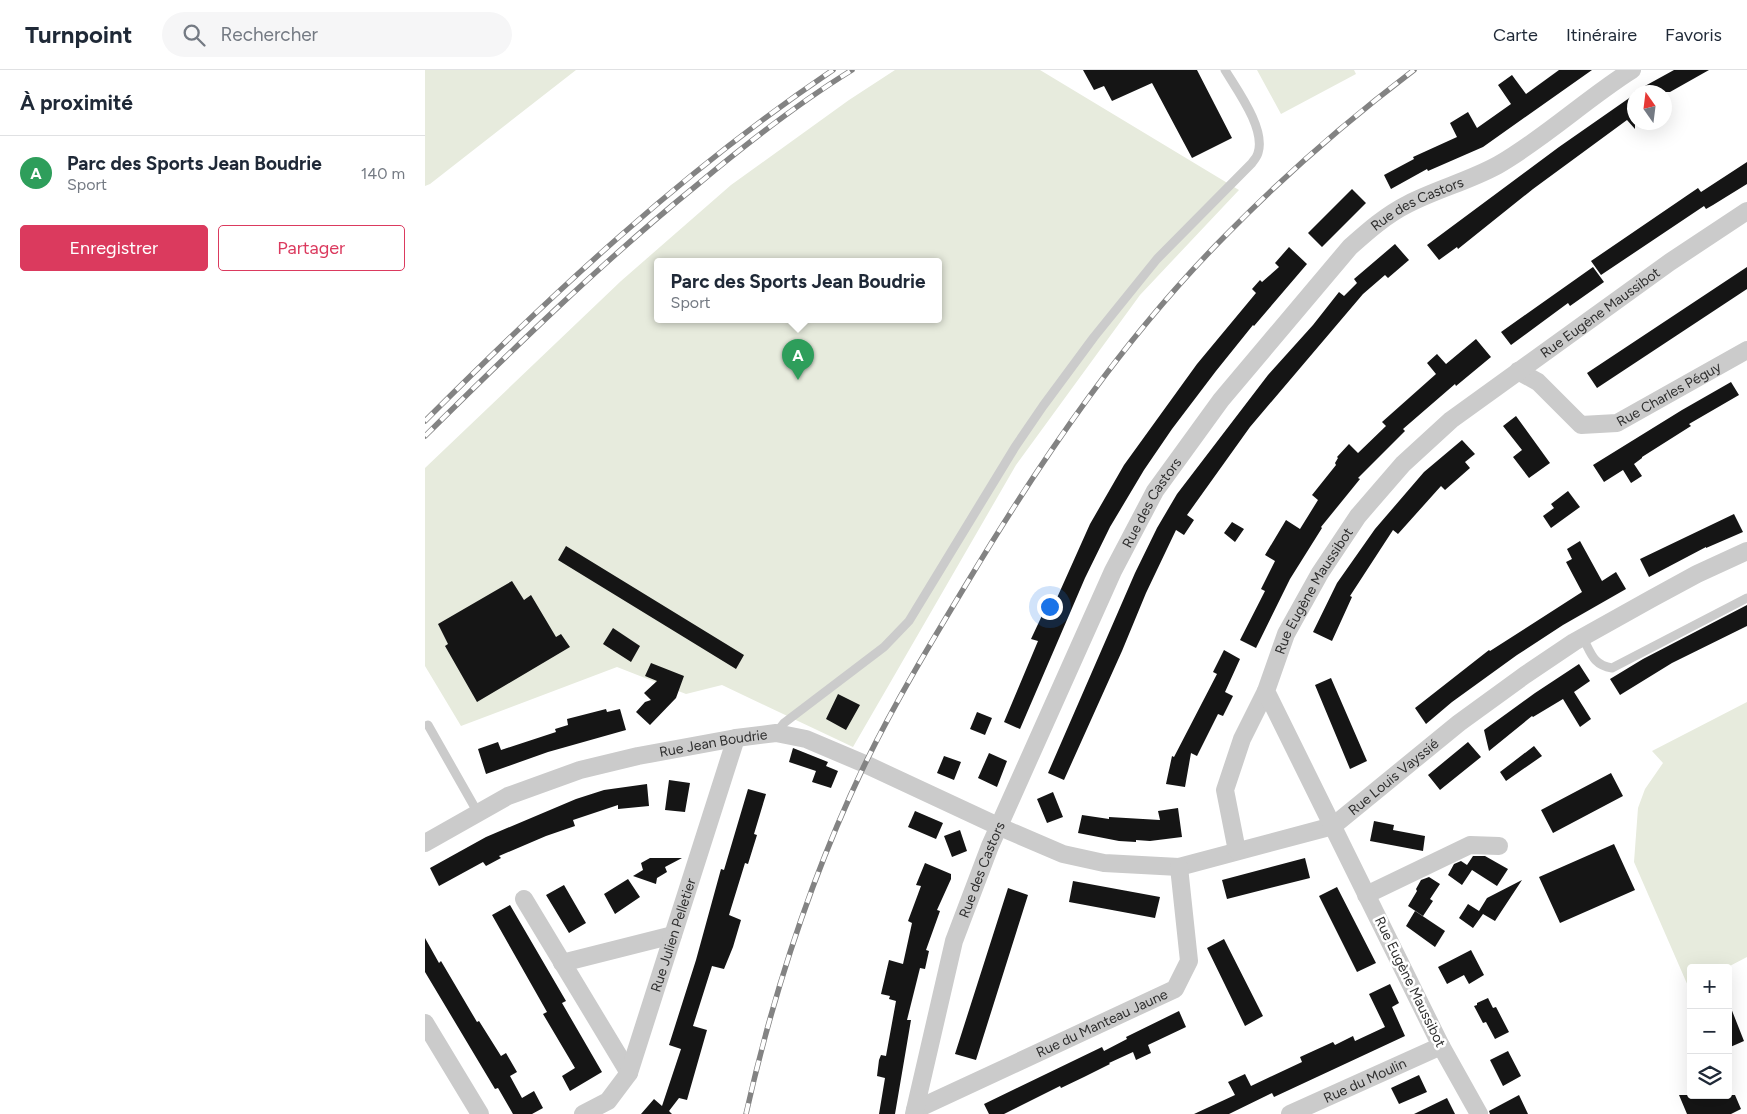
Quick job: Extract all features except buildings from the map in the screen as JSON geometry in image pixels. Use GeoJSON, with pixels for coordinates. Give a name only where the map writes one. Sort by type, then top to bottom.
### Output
{"type":"FeatureCollection","features":[{"type":"Feature","properties":{"kind":"street","name":"Rue des Castors"},"geometry":{"type":"LineString","coordinates":[[915,1112],[954,941],[990,846],[1113,571],[1155,491],[1221,400],[1350,247],[1388,215],[1409,203],[1471,178],[1499,164],[1631,70]]}},
{"type":"Feature","properties":{"kind":"street","name":"Rue Eugène Maussibot"},"geometry":{"type":"LineString","coordinates":[[1479,1114],[1441,1046],[1266,691],[1287,634],[1320,573],[1358,516],[1403,464],[1451,420],[1670,262],[1747,211]]}},
{"type":"Feature","properties":{"kind":"street","name":"Rue Charles Péguy"},"geometry":{"type":"LineString","coordinates":[[1518,371],[1538,382],[1581,425],[1617,423],[1747,350]]}},
{"type":"Feature","properties":{"kind":"street","name":"Rue Louis Vayssié"},"geometry":{"type":"LineString","coordinates":[[999,827],[1063,854],[1104,863],[1179,867],[1333,826],[1459,723],[1525,674],[1583,638],[1697,574],[1747,552]]}},
{"type":"Feature","properties":{"kind":"street"},"geometry":{"type":"LineString","coordinates":[[1237,851],[1225,790],[1242,738],[1266,691]]}},
{"type":"Feature","properties":{"kind":"street","name":"Rue Jean Boudrie"},"geometry":{"type":"LineString","coordinates":[[425,843],[508,796],[580,770],[638,756],[736,738],[776,733],[791,735],[815,743],[865,764],[999,827]]}},
{"type":"Feature","properties":{"kind":"street","name":"Rue Julien Pelletier"},"geometry":{"type":"LineString","coordinates":[[583,1114],[608,1101],[629,1073],[736,738]]}},
{"type":"Feature","properties":{"kind":"street"},"geometry":{"type":"LineString","coordinates":[[1366,894],[1470,844],[1499,846]]}},
{"type":"Feature","properties":{"kind":"street","name":"Rue du Manteau Jaune"},"geometry":{"type":"LineString","coordinates":[[915,1112],[1175,990],[1189,961],[1179,867]]}},
{"type":"Feature","properties":{"kind":"street"},"geometry":{"type":"LineString","coordinates":[[524,899],[629,1073]]}},
{"type":"Feature","properties":{"kind":"street"},"geometry":{"type":"LineString","coordinates":[[563,963],[673,935]]}},
{"type":"Feature","properties":{"kind":"street"},"geometry":{"type":"LineString","coordinates":[[425,1023],[481,1114]]}},
{"type":"Feature","properties":{"kind":"street","name":"Rue du Moulin"},"geometry":{"type":"LineString","coordinates":[[1290,1114],[1441,1046]]}},
{"type":"Feature","properties":{"kind":"lane"},"geometry":{"type":"LineString","coordinates":[[776,733],[784,723],[884,647],[903,628],[1015,447],[1094,337],[1157,259],[1252,164],[1258,153],[1259,140],[1255,123],[1225,70]]}},
{"type":"Feature","properties":{"kind":"lane"},"geometry":{"type":"LineString","coordinates":[[1583,638],[1594,659],[1602,666],[1612,668],[1747,598]]}},
{"type":"Feature","properties":{"kind":"lane"},"geometry":{"type":"LineString","coordinates":[[428,725],[479,813]]}},
{"type":"Feature","properties":{"kind":"shaded area"},"geometry":{"type":"Polygon","coordinates":[[[425,70],[576,70],[425,186],[425,70]]]}},
{"type":"Feature","properties":{"kind":"shaded area"},"geometry":{"type":"Polygon","coordinates":[[[895,70],[1040,70],[1239,190],[1140,295],[1016,465],[853,747],[722,685],[686,694],[617,667],[461,726],[425,666],[425,468],[621,281],[731,185],[849,100],[895,70]]]}},
{"type":"Feature","properties":{"kind":"shaded area"},"geometry":{"type":"Polygon","coordinates":[[[1257,70],[1354,70],[1356,74],[1281,114],[1257,70]]]}},
{"type":"Feature","properties":{"kind":"shaded area"},"geometry":{"type":"Polygon","coordinates":[[[1747,702],[1747,957],[1732,965],[1687,964],[1687,984],[1634,862],[1638,808],[1645,789],[1663,763],[1652,751],[1747,702]]]}},
{"type":"Feature","properties":{"kind":"railway"},"geometry":{"type":"LineString","coordinates":[[425,421],[570,281],[671,192],[778,109],[833,70]]}},
{"type":"Feature","properties":{"kind":"railway"},"geometry":{"type":"LineString","coordinates":[[425,436],[558,307],[626,245],[772,125],[852,70]]}},
{"type":"Feature","properties":{"kind":"railway"},"geometry":{"type":"LineString","coordinates":[[746,1114],[781,980],[810,893],[845,808],[888,718],[998,532],[1057,442],[1089,398],[1121,355],[1191,272],[1250,211],[1295,169],[1365,108],[1414,70]]}},
{"type":"Feature","properties":{"kind":"place","name":"Parc des Sports Jean Boudrie"},"geometry":{"type":"Point","coordinates":[798,380]}}]}
